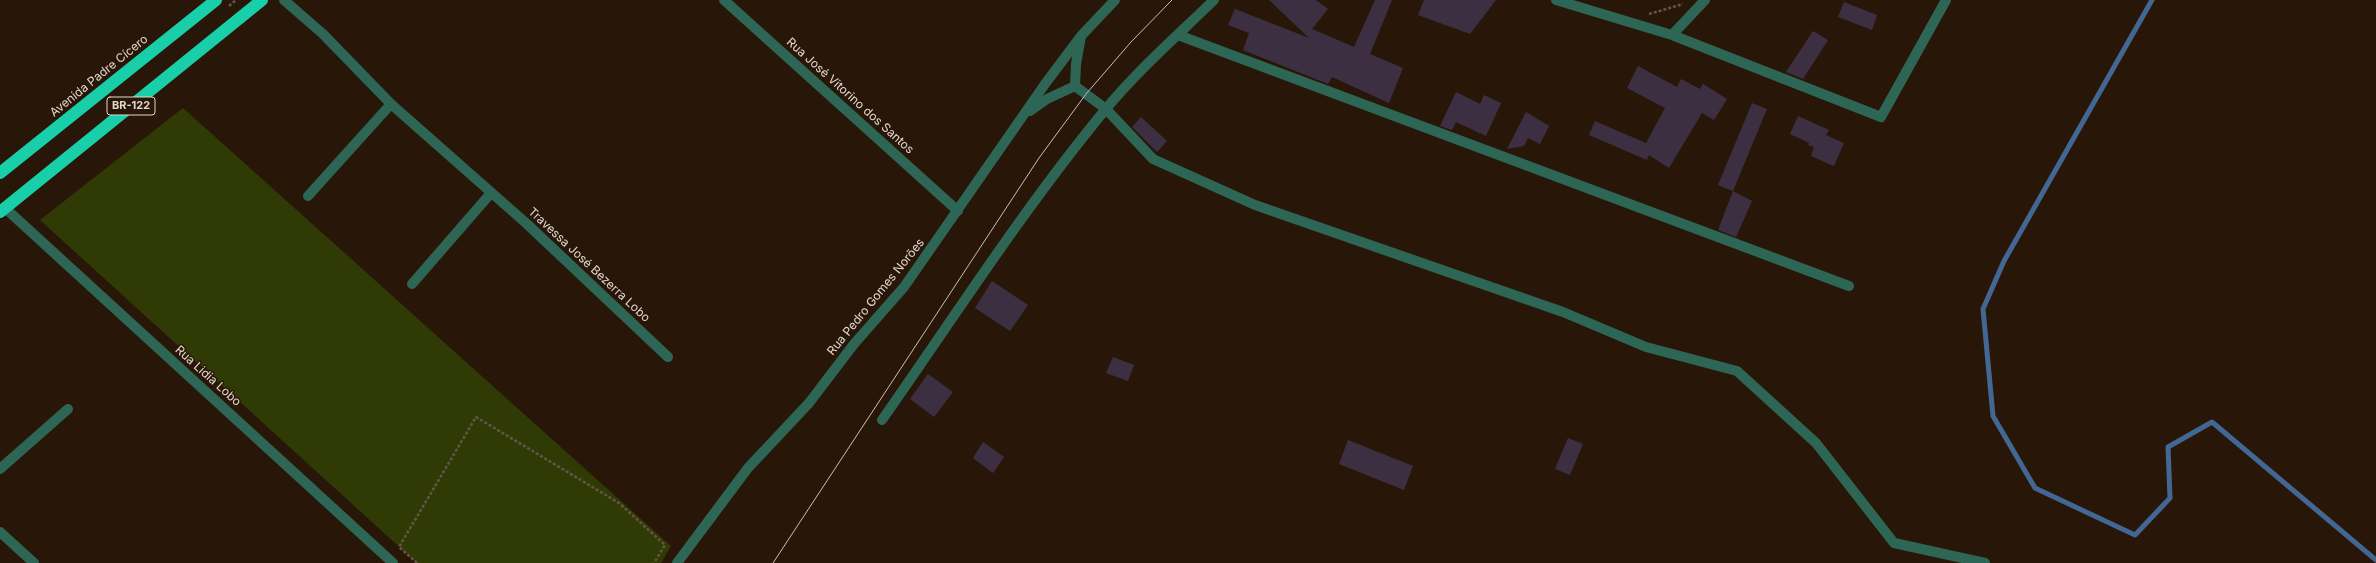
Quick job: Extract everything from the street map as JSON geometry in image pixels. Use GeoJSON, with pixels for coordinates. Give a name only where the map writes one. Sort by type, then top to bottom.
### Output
{"type":"FeatureCollection","features":[{"type":"Feature","properties":{"kind":"highway","name":"Avenida Padre Cícero"},"geometry":{"type":"LineString","coordinates":[[0,173],[216,0]]}},
{"type":"Feature","properties":{"kind":"highway","name":"BR-122"},"geometry":{"type":"LineString","coordinates":[[3,210],[262,0]]}},
{"type":"Feature","properties":{"kind":"street","name":"Travessa José Bezerra Lobo"},"geometry":{"type":"LineString","coordinates":[[284,0],[323,34],[391,104],[491,193],[668,356]]}},
{"type":"Feature","properties":{"kind":"street","name":"Rua José Vitorino dos Santos"},"geometry":{"type":"LineString","coordinates":[[724,0],[958,210]]}},
{"type":"Feature","properties":{"kind":"street","name":"Rua Pedro Gomes Norões"},"geometry":{"type":"LineString","coordinates":[[677,563],[748,468],[809,403],[854,344],[904,287],[1081,36],[1114,0]]}},
{"type":"Feature","properties":{"kind":"street"},"geometry":{"type":"LineString","coordinates":[[882,420],[1035,200],[1106,109],[1214,0]]}},
{"type":"Feature","properties":{"kind":"street"},"geometry":{"type":"LineString","coordinates":[[1556,0],[1672,35],[1881,117],[1946,0]]}},
{"type":"Feature","properties":{"kind":"street"},"geometry":{"type":"LineString","coordinates":[[1672,35],[1705,0]]}},
{"type":"Feature","properties":{"kind":"street"},"geometry":{"type":"LineString","coordinates":[[1178,35],[1849,286]]}},
{"type":"Feature","properties":{"kind":"street"},"geometry":{"type":"LineString","coordinates":[[1075,86],[1076,64],[1081,36]]}},
{"type":"Feature","properties":{"kind":"street"},"geometry":{"type":"LineString","coordinates":[[1075,86],[1106,109],[1153,159],[1255,205],[1563,312],[1646,347],[1737,371],[1816,443],[1894,543],[1986,563]]}},
{"type":"Feature","properties":{"kind":"street"},"geometry":{"type":"LineString","coordinates":[[1024,115],[1047,99],[1075,86]]}},
{"type":"Feature","properties":{"kind":"street"},"geometry":{"type":"LineString","coordinates":[[308,196],[391,104]]}},
{"type":"Feature","properties":{"kind":"street"},"geometry":{"type":"LineString","coordinates":[[412,284],[491,193]]}},
{"type":"Feature","properties":{"kind":"street","name":"Rua Lidia Lobo"},"geometry":{"type":"LineString","coordinates":[[3,210],[393,563]]}},
{"type":"Feature","properties":{"kind":"street"},"geometry":{"type":"LineString","coordinates":[[0,469],[68,409]]}},
{"type":"Feature","properties":{"kind":"street"},"geometry":{"type":"LineString","coordinates":[[0,532],[34,563]]}},
{"type":"Feature","properties":{"kind":"path"},"geometry":{"type":"LineString","coordinates":[[1643,14],[1688,2]]}},
{"type":"Feature","properties":{"kind":"path"},"geometry":{"type":"LineString","coordinates":[[417,563],[399,547],[476,417],[619,503],[665,545],[654,563]]}},
{"type":"Feature","properties":{"kind":"green space"},"geometry":{"type":"Polygon","coordinates":[[[183,108],[671,546],[661,563],[417,563],[40,220],[183,108]]]}},
{"type":"Feature","properties":{"kind":"building"},"geometry":{"type":"Polygon","coordinates":[[[1269,0],[1316,0],[1328,9],[1312,29],[1354,47],[1375,0],[1392,0],[1370,54],[1403,68],[1389,103],[1332,77],[1328,84],[1243,50],[1249,33],[1228,25],[1235,9],[1309,38],[1269,0]]]}},
{"type":"Feature","properties":{"kind":"building"},"geometry":{"type":"Polygon","coordinates":[[[1424,0],[1496,0],[1470,34],[1418,15],[1424,0]]]}},
{"type":"Feature","properties":{"kind":"building"},"geometry":{"type":"Polygon","coordinates":[[[1844,2],[1877,15],[1872,30],[1838,17],[1844,2]]]}},
{"type":"Feature","properties":{"kind":"building"},"geometry":{"type":"Polygon","coordinates":[[[1813,31],[1828,40],[1803,79],[1786,72],[1813,31]]]}},
{"type":"Feature","properties":{"kind":"building"},"geometry":{"type":"Polygon","coordinates":[[[1638,66],[1677,87],[1681,79],[1700,89],[1703,84],[1727,99],[1714,120],[1702,113],[1669,168],[1649,155],[1647,160],[1589,135],[1595,121],[1646,143],[1665,108],[1627,88],[1638,66]]]}},
{"type":"Feature","properties":{"kind":"building"},"geometry":{"type":"Polygon","coordinates":[[[1456,92],[1480,104],[1484,95],[1501,103],[1486,136],[1456,122],[1452,130],[1440,126],[1456,92]]]}},
{"type":"Feature","properties":{"kind":"building"},"geometry":{"type":"Polygon","coordinates":[[[1752,103],[1767,109],[1733,191],[1718,185],[1752,103]]]}},
{"type":"Feature","properties":{"kind":"building"},"geometry":{"type":"Polygon","coordinates":[[[1526,112],[1549,126],[1540,144],[1528,138],[1524,146],[1507,149],[1526,112]]]}},
{"type":"Feature","properties":{"kind":"building"},"geometry":{"type":"Polygon","coordinates":[[[1798,116],[1829,130],[1826,135],[1844,143],[1834,166],[1811,156],[1814,147],[1790,134],[1798,116]]]}},
{"type":"Feature","properties":{"kind":"building"},"geometry":{"type":"Polygon","coordinates":[[[1141,117],[1167,141],[1157,152],[1132,127],[1141,117]]]}},
{"type":"Feature","properties":{"kind":"building"},"geometry":{"type":"Polygon","coordinates":[[[1733,191],[1752,201],[1736,237],[1718,230],[1733,191]]]}},
{"type":"Feature","properties":{"kind":"building"},"geometry":{"type":"Polygon","coordinates":[[[992,281],[1028,305],[1010,331],[975,308],[992,281]]]}},
{"type":"Feature","properties":{"kind":"building"},"geometry":{"type":"Polygon","coordinates":[[[1113,357],[1134,365],[1128,381],[1106,373],[1113,357]]]}},
{"type":"Feature","properties":{"kind":"building"},"geometry":{"type":"Polygon","coordinates":[[[928,374],[953,392],[934,417],[910,399],[928,374]]]}},
{"type":"Feature","properties":{"kind":"building"},"geometry":{"type":"Polygon","coordinates":[[[1568,438],[1583,444],[1570,475],[1555,469],[1568,438]]]}},
{"type":"Feature","properties":{"kind":"building"},"geometry":{"type":"Polygon","coordinates":[[[1348,440],[1413,466],[1404,490],[1339,464],[1348,440]]]}},
{"type":"Feature","properties":{"kind":"building"},"geometry":{"type":"Polygon","coordinates":[[[983,442],[1004,457],[993,473],[973,458],[983,442]]]}},
{"type":"Feature","properties":{"kind":"waterway"},"geometry":{"type":"LineString","coordinates":[[2152,0],[2004,261],[1983,309],[1993,416],[2035,488],[2135,535],[2170,498],[2168,447],[2212,422],[2376,560]]}},
{"type":"Feature","properties":{"kind":"tram line"},"geometry":{"type":"LineString","coordinates":[[773,563],[1039,158],[1086,94],[1131,42],[1172,0]]}}]}
